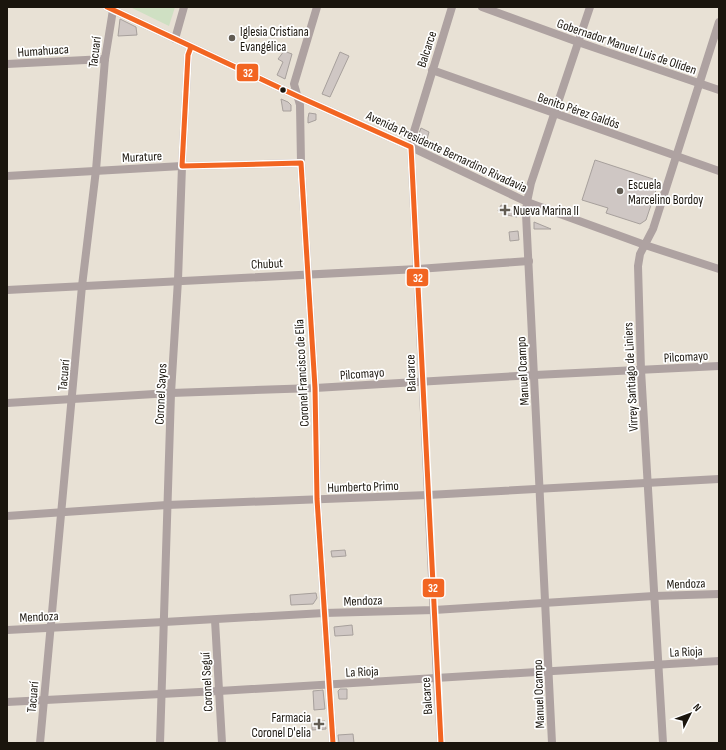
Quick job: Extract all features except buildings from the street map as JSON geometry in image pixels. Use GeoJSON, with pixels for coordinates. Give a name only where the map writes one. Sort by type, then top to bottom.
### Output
{"type":"FeatureCollection","features":[{"type":"Feature","properties":{"kind":"street"},"geometry":{"type":"LineString","coordinates":[[175,39],[184,7]]}},
{"type":"Feature","properties":{"kind":"street","name":"Coronel Francisco de Elía"},"geometry":{"type":"LineString","coordinates":[[318,7],[294,84],[300,105],[301,163],[315,388],[318,499],[333,743]]}},
{"type":"Feature","properties":{"kind":"street","name":"Balcarce"},"geometry":{"type":"LineString","coordinates":[[441,743],[411,147],[412,138],[452,7]]}},
{"type":"Feature","properties":{"kind":"street","name":"Gobernador Manuel Luis de Oliden"},"geometry":{"type":"LineString","coordinates":[[482,7],[578,42],[719,90]]}},
{"type":"Feature","properties":{"kind":"street","name":"Manuel Ocampo"},"geometry":{"type":"LineString","coordinates":[[552,743],[550,672],[539,489],[527,202],[531,183],[590,7]]}},
{"type":"Feature","properties":{"kind":"street","name":"Avenida Presidente Bernardino Rivadavia"},"geometry":{"type":"LineString","coordinates":[[110,8],[527,202],[645,246],[719,269]]}},
{"type":"Feature","properties":{"kind":"street","name":"Tacuarí"},"geometry":{"type":"LineString","coordinates":[[40,743],[52,628],[82,286],[96,170],[110,8]]}},
{"type":"Feature","properties":{"kind":"street","name":"Virrey Santiago de Liniers"},"geometry":{"type":"LineString","coordinates":[[662,743],[641,370],[638,266],[640,254],[653,229],[675,156],[719,22]]}},
{"type":"Feature","properties":{"kind":"street","name":"Coronel Sayos"},"geometry":{"type":"LineString","coordinates":[[160,743],[171,393],[178,280],[188,55],[191,47]]}},
{"type":"Feature","properties":{"kind":"street","name":"Humahuaca"},"geometry":{"type":"LineString","coordinates":[[7,64],[105,59]]}},
{"type":"Feature","properties":{"kind":"street","name":"Benito Pérez Galdós"},"geometry":{"type":"LineString","coordinates":[[432,70],[719,171]]}},
{"type":"Feature","properties":{"kind":"street","name":"Murature"},"geometry":{"type":"LineString","coordinates":[[7,176],[182,166],[301,163]]}},
{"type":"Feature","properties":{"kind":"street","name":"Chubut"},"geometry":{"type":"LineString","coordinates":[[7,290],[529,261]]}},
{"type":"Feature","properties":{"kind":"street","name":"Pilcomayo"},"geometry":{"type":"LineString","coordinates":[[7,404],[171,393],[315,388],[719,366]]}},
{"type":"Feature","properties":{"kind":"street","name":"Humberto Primo"},"geometry":{"type":"LineString","coordinates":[[7,516],[167,505],[428,495],[719,479]]}},
{"type":"Feature","properties":{"kind":"street","name":"Mendoza"},"geometry":{"type":"LineString","coordinates":[[7,630],[324,613],[434,610],[654,596],[719,594]]}},
{"type":"Feature","properties":{"kind":"street","name":"Coronel Seguí"},"geometry":{"type":"LineString","coordinates":[[215,620],[222,743]]}},
{"type":"Feature","properties":{"kind":"street","name":"La Rioja"},"geometry":{"type":"LineString","coordinates":[[7,702],[330,685],[719,661]]}},
{"type":"Feature","properties":{"kind":"green space"},"geometry":{"type":"Polygon","coordinates":[[[130,7],[175,7],[169,26],[130,7]]]}},
{"type":"Feature","properties":{"kind":"transit line","name":"32"},"geometry":{"type":"LineString","coordinates":[[107,7],[297,96],[411,147],[441,743]]}},
{"type":"Feature","properties":{"kind":"transit line","name":"32"},"geometry":{"type":"LineString","coordinates":[[191,47],[188,55],[182,166],[301,163],[315,388],[317,499],[333,743]]}},
{"type":"Feature","properties":{"kind":"place","name":"Iglesia Cristiana Evangélica"},"geometry":{"type":"Point","coordinates":[232,38]}},
{"type":"Feature","properties":{"kind":"place","name":"Escuela Marcelino Bordoy"},"geometry":{"type":"Point","coordinates":[620,191]}},
{"type":"Feature","properties":{"kind":"place","name":"Nueva Marina II"},"geometry":{"type":"Point","coordinates":[505,210]}},
{"type":"Feature","properties":{"kind":"place","name":"Farmacia Coronel D'elia"},"geometry":{"type":"Point","coordinates":[319,724]}}]}
